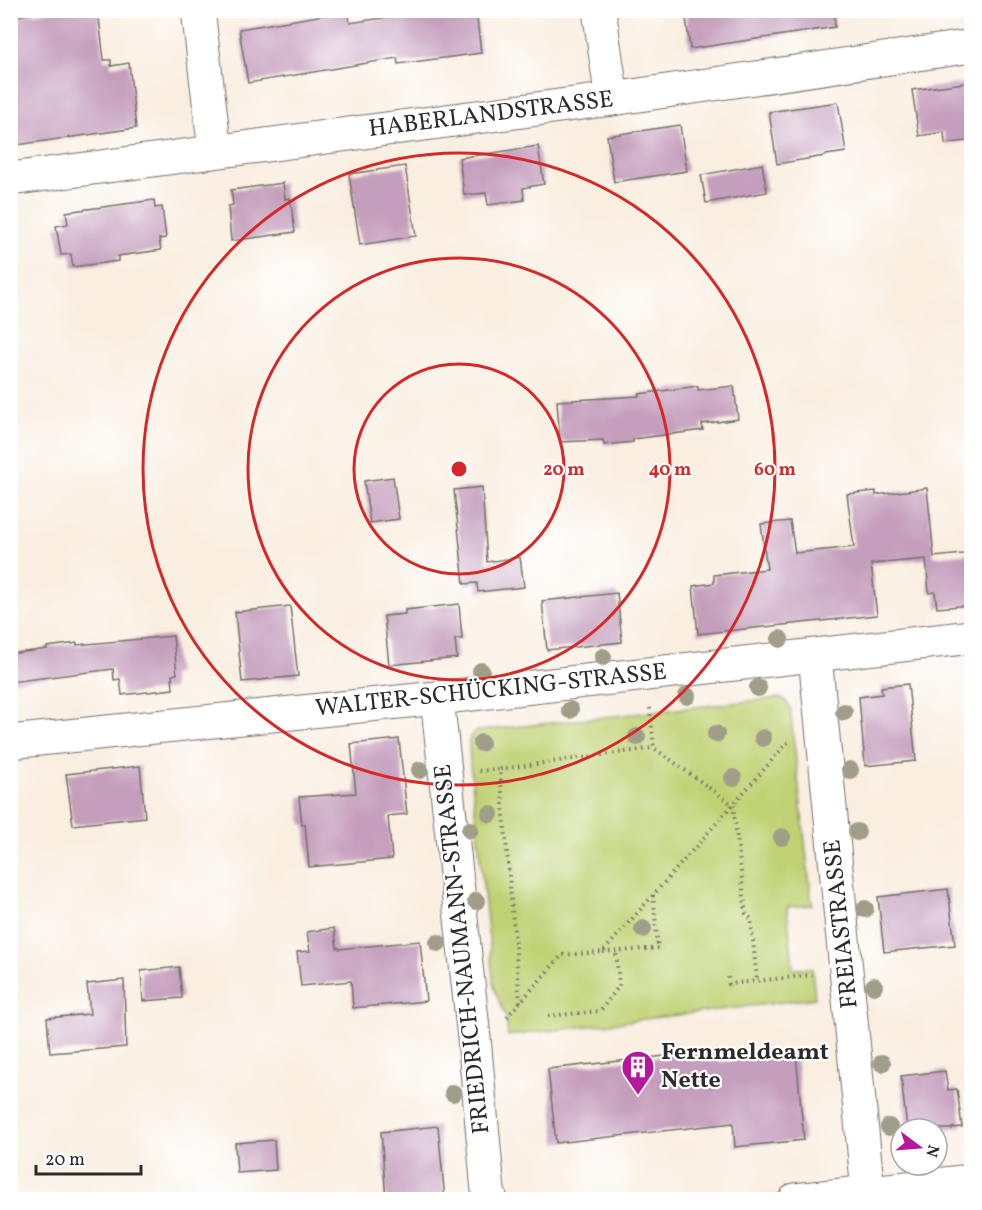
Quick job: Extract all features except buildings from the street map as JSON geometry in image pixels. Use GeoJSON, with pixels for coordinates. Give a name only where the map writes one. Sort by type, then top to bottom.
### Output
{"type":"FeatureCollection","features":[{"type":"Feature","properties":{"kind":"street"},"geometry":{"type":"LineString","coordinates":[[198,10],[215,151]]}},
{"type":"Feature","properties":{"kind":"street"},"geometry":{"type":"LineString","coordinates":[[599,10],[612,99]]}},
{"type":"Feature","properties":{"kind":"street","name":"HABERLANDSTRASSE"},"geometry":{"type":"LineString","coordinates":[[10,178],[612,99],[972,46]]}},
{"type":"Feature","properties":{"kind":"street","name":"WALTER-SCHÜCKING-STRASSE"},"geometry":{"type":"LineString","coordinates":[[10,742],[437,698],[972,637]]}},
{"type":"Feature","properties":{"kind":"street","name":"FREIASTRASSE"},"geometry":{"type":"LineString","coordinates":[[815,656],[868,1192]]}},
{"type":"Feature","properties":{"kind":"street","name":"FRIEDRICH-NAUMANN-STRASSE"},"geometry":{"type":"LineString","coordinates":[[437,698],[476,1054],[488,1191],[491,1200]]}},
{"type":"Feature","properties":{"kind":"street"},"geometry":{"type":"LineString","coordinates":[[795,1200],[972,1180]]}},
{"type":"Feature","properties":{"kind":"path"},"geometry":{"type":"LineString","coordinates":[[647,674],[654,748]]}},
{"type":"Feature","properties":{"kind":"path"},"geometry":{"type":"LineString","coordinates":[[603,952],[794,736]]}},
{"type":"Feature","properties":{"kind":"path"},"geometry":{"type":"LineString","coordinates":[[520,1002],[500,769],[654,748],[733,805],[746,914],[751,920],[758,980]]}},
{"type":"Feature","properties":{"kind":"path"},"geometry":{"type":"LineString","coordinates":[[476,1054],[562,955],[661,948],[653,895]]}},
{"type":"Feature","properties":{"kind":"path"},"geometry":{"type":"LineString","coordinates":[[548,1016],[600,1011],[619,986],[616,951]]}},
{"type":"Feature","properties":{"kind":"path"},"geometry":{"type":"LineString","coordinates":[[728,977],[729,984],[846,972]]}},
{"type":"Feature","properties":{"kind":"green space"},"geometry":{"type":"Polygon","coordinates":[[[778,698],[785,700],[790,707],[812,905],[787,907],[793,969],[812,968],[815,998],[508,1036],[506,1018],[494,987],[470,763],[471,735],[477,731],[778,698]]]}},
{"type":"Feature","properties":{"kind":"place","name":"Fernmeldeamt Nette"},"geometry":{"type":"Point","coordinates":[638,1096]}}]}
